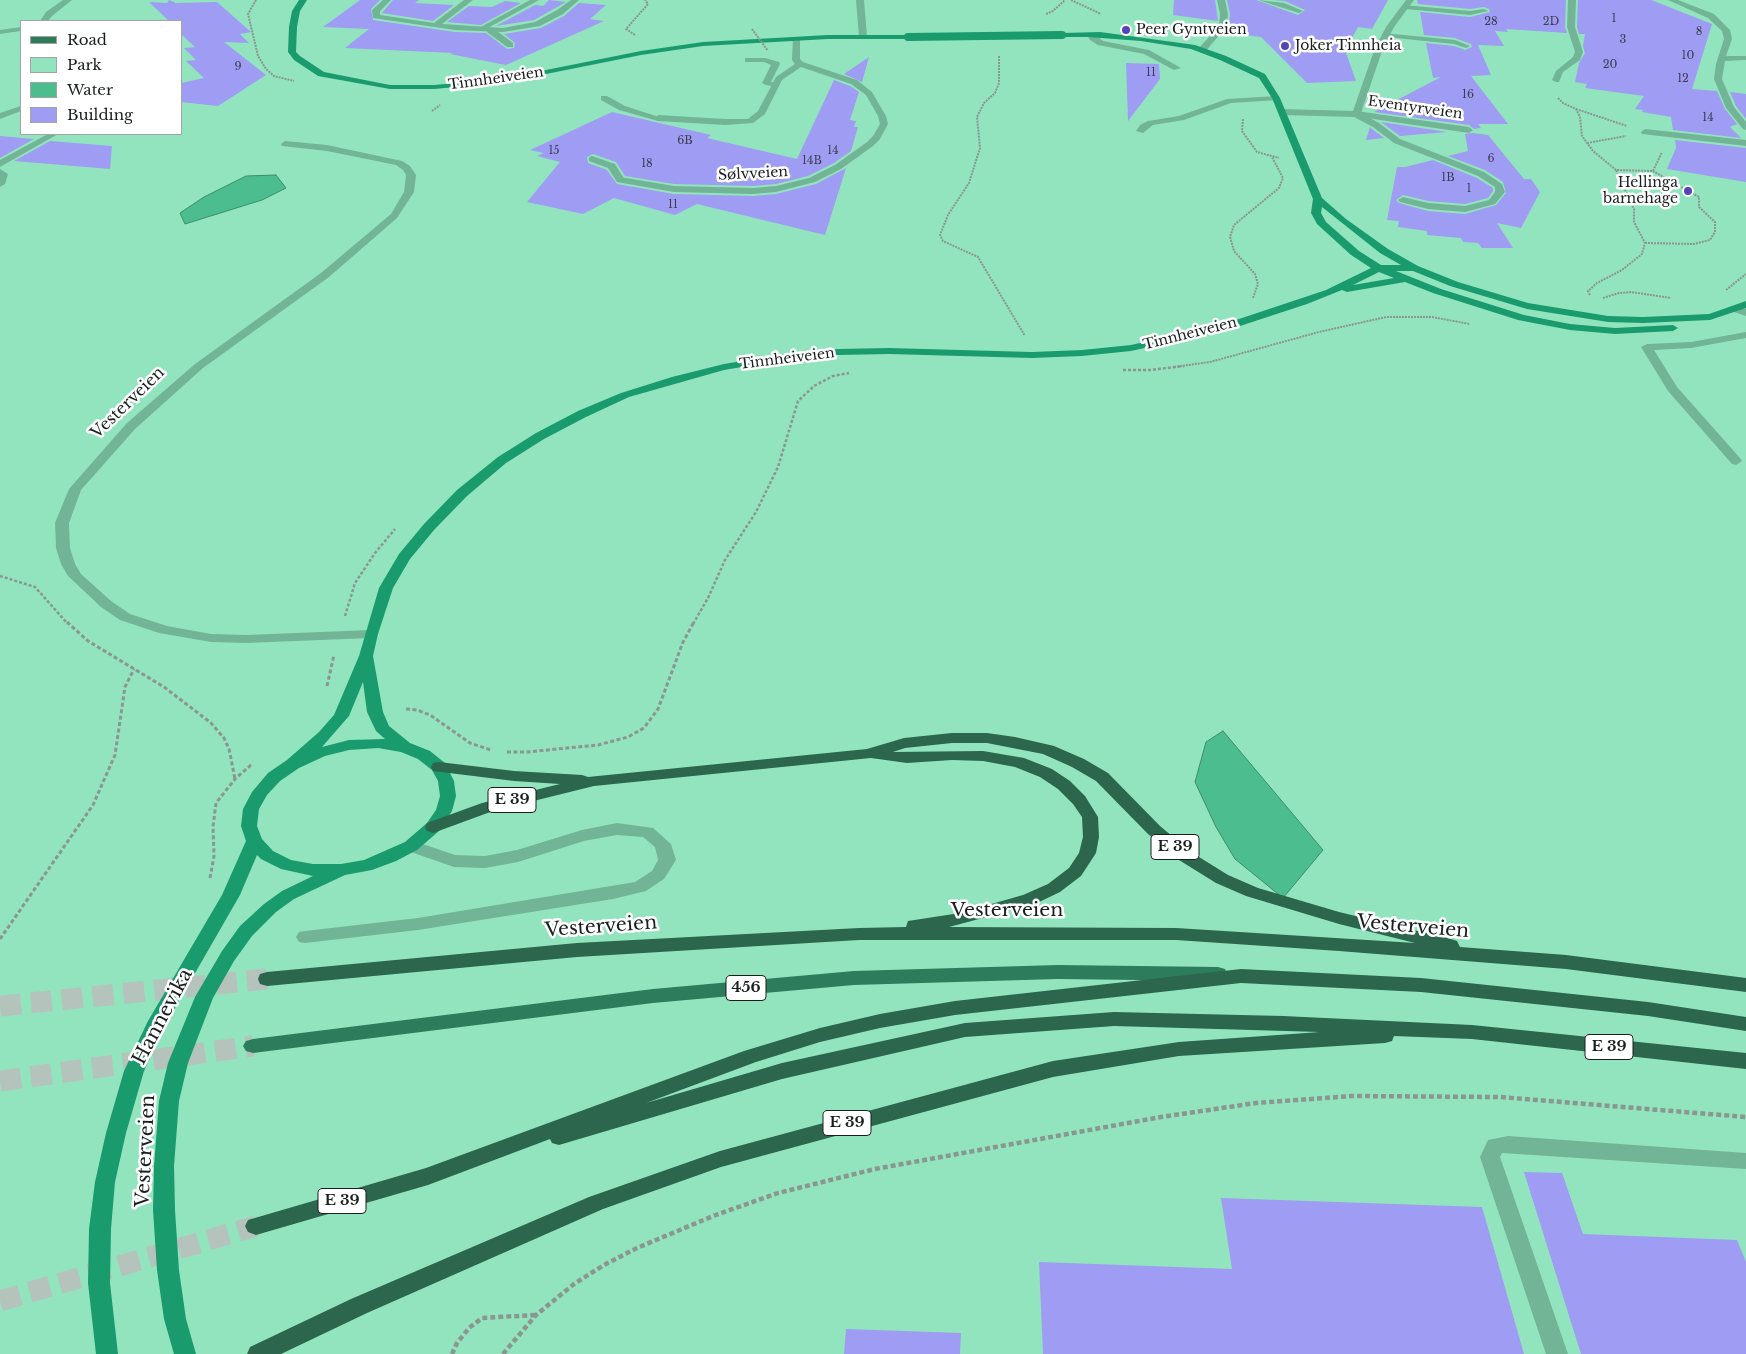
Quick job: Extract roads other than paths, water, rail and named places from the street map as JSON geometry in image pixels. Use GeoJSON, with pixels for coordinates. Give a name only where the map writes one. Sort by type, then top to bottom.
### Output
{"type":"FeatureCollection","features":[{"type":"Feature","properties":{"kind":"highway","name":"E 39"},"geometry":{"type":"LineString","coordinates":[[433,827],[488,807],[594,781],[868,754],[904,743],[952,738],[987,738],[1048,750],[1078,763],[1102,777],[1154,830],[1185,856],[1230,882],[1252,892],[1288,904],[1499,958]]}},
{"type":"Feature","properties":{"kind":"highway","name":"E 39"},"geometry":{"type":"LineString","coordinates":[[859,934],[960,919],[1029,900],[1054,888],[1075,872],[1087,854],[1091,837],[1090,817],[1080,800],[1064,785],[1046,773],[1018,762],[983,756],[952,755],[907,758],[868,754]]}},
{"type":"Feature","properties":{"kind":"highway","name":"E 39"},"geometry":{"type":"LineString","coordinates":[[439,767],[514,776],[594,781]]}},
{"type":"Feature","properties":{"kind":"highway","name":"Vesterveien"},"geometry":{"type":"LineString","coordinates":[[267,979],[577,950],[859,934],[1176,934],[1339,944],[1566,962],[1746,985]]}},
{"type":"Feature","properties":{"kind":"highway","name":"E 39"},"geometry":{"type":"LineString","coordinates":[[428,1176],[751,1056],[863,1025],[954,1008],[1241,976],[1421,985],[1639,1008],[1746,1024]]}},
{"type":"Feature","properties":{"kind":"highway","name":"E 39"},"geometry":{"type":"LineString","coordinates":[[256,1226],[782,1071],[965,1030],[1114,1018],[1283,1023],[1472,1032],[1746,1061]]}},
{"type":"Feature","properties":{"kind":"highway","name":"E 39"},"geometry":{"type":"LineString","coordinates":[[258,1354],[359,1306],[596,1203],[720,1159],[868,1117],[1053,1068],[1179,1049],[1268,1042],[1472,1032]]}},
{"type":"Feature","properties":{"kind":"main road","name":"456"},"geometry":{"type":"LineString","coordinates":[[254,1046],[653,996],[854,978],[1058,972],[1241,976]]}},
{"type":"Feature","properties":{"kind":"street"},"geometry":{"type":"LineString","coordinates":[[45,20],[49,14],[68,0]]}},
{"type":"Feature","properties":{"kind":"street","name":"Tinnheiveien"},"geometry":{"type":"LineString","coordinates":[[303,0],[296,11],[292,27],[292,52],[297,58],[322,74],[390,87],[434,87],[479,83],[678,47],[727,42],[863,37],[1091,35],[1141,39],[1204,48],[1262,76],[1276,98],[1318,199],[1364,238],[1414,268]]}},
{"type":"Feature","properties":{"kind":"street"},"geometry":{"type":"LineString","coordinates":[[387,0],[376,10],[376,16],[394,21],[490,30],[522,28],[536,24],[560,12],[576,0]]}},
{"type":"Feature","properties":{"kind":"street"},"geometry":{"type":"LineString","coordinates":[[436,25],[469,0]]}},
{"type":"Feature","properties":{"kind":"street"},"geometry":{"type":"LineString","coordinates":[[481,29],[535,0]]}},
{"type":"Feature","properties":{"kind":"street"},"geometry":{"type":"LineString","coordinates":[[860,0],[863,37]]}},
{"type":"Feature","properties":{"kind":"street"},"geometry":{"type":"LineString","coordinates":[[1204,48],[1223,26],[1224,14],[1221,0]]}},
{"type":"Feature","properties":{"kind":"street"},"geometry":{"type":"LineString","coordinates":[[1262,0],[1284,4],[1299,11]]}},
{"type":"Feature","properties":{"kind":"street"},"geometry":{"type":"LineString","coordinates":[[1556,80],[1560,71],[1577,58],[1579,52],[1572,27],[1572,0]]}},
{"type":"Feature","properties":{"kind":"street"},"geometry":{"type":"LineString","coordinates":[[1672,0],[1703,12],[1723,26],[1728,34],[1718,79],[1730,108],[1746,127]]}},
{"type":"Feature","properties":{"kind":"street","name":"Eventyrveien"},"geometry":{"type":"LineString","coordinates":[[1356,114],[1362,101],[1368,77],[1386,35],[1408,4],[1470,13],[1484,11]]}},
{"type":"Feature","properties":{"kind":"street"},"geometry":{"type":"LineString","coordinates":[[0,32],[20,29]]}},
{"type":"Feature","properties":{"kind":"street"},"geometry":{"type":"LineString","coordinates":[[490,30],[510,45]]}},
{"type":"Feature","properties":{"kind":"street","name":"Tinnheiveien"},"geometry":{"type":"LineString","coordinates":[[1091,35],[1101,43],[1146,52],[1177,68]]}},
{"type":"Feature","properties":{"kind":"street"},"geometry":{"type":"LineString","coordinates":[[1386,35],[1455,42],[1466,46]]}},
{"type":"Feature","properties":{"kind":"street"},"geometry":{"type":"LineString","coordinates":[[604,98],[622,108],[658,118],[724,122],[750,121],[762,112],[776,85],[788,71],[800,64],[796,60],[796,39]]}},
{"type":"Feature","properties":{"kind":"street"},"geometry":{"type":"LineString","coordinates":[[1722,59],[1746,58]]}},
{"type":"Feature","properties":{"kind":"street"},"geometry":{"type":"LineString","coordinates":[[748,60],[765,60],[776,64],[766,83],[776,85]]}},
{"type":"Feature","properties":{"kind":"street","name":"Sølvveien"},"geometry":{"type":"LineString","coordinates":[[592,159],[612,166],[620,180],[674,189],[761,190],[797,185],[812,180],[849,160],[877,137],[884,124],[882,116],[868,94],[854,82],[800,64]]}},
{"type":"Feature","properties":{"kind":"street"},"geometry":{"type":"LineString","coordinates":[[1140,131],[1150,123],[1181,118],[1230,101],[1276,98]]}},
{"type":"Feature","properties":{"kind":"street"},"geometry":{"type":"LineString","coordinates":[[0,116],[20,108]]}},
{"type":"Feature","properties":{"kind":"street","name":"Eventyrveien"},"geometry":{"type":"LineString","coordinates":[[1282,112],[1356,114],[1470,130]]}},
{"type":"Feature","properties":{"kind":"street","name":"Eventyrveien"},"geometry":{"type":"LineString","coordinates":[[1356,114],[1370,121],[1397,141],[1481,174],[1499,186],[1500,192],[1492,202],[1465,209],[1428,206],[1403,200]]}},
{"type":"Feature","properties":{"kind":"street"},"geometry":{"type":"LineString","coordinates":[[1645,132],[1746,143]]}},
{"type":"Feature","properties":{"kind":"street"},"geometry":{"type":"LineString","coordinates":[[0,164],[52,135]]}},
{"type":"Feature","properties":{"kind":"street","name":"Vesterveien"},"geometry":{"type":"LineString","coordinates":[[285,144],[327,148],[399,163],[408,168],[411,175],[409,192],[400,208],[386,223],[366,238],[325,275],[199,366],[131,426],[75,489],[62,523],[63,548],[68,564],[75,576],[106,604],[125,616],[164,630],[211,638],[246,639],[370,634]]}},
{"type":"Feature","properties":{"kind":"street"},"geometry":{"type":"LineString","coordinates":[[1696,146],[1746,152]]}},
{"type":"Feature","properties":{"kind":"street"},"geometry":{"type":"LineString","coordinates":[[0,172],[2,174],[0,184]]}},
{"type":"Feature","properties":{"kind":"street"},"geometry":{"type":"LineString","coordinates":[[1318,199],[1316,213],[1322,224],[1355,253],[1379,268],[1477,305],[1522,318],[1570,327],[1615,331],[1686,327],[1710,317]]}},
{"type":"Feature","properties":{"kind":"street","name":"Tinnheiveien"},"geometry":{"type":"LineString","coordinates":[[293,764],[325,735],[340,716],[366,656],[370,634],[386,588],[404,557],[429,527],[462,493],[502,460],[540,436],[582,414],[625,395],[676,379],[724,367],[778,358],[829,353],[889,351],[1032,355],[1082,353],[1131,348],[1230,326],[1330,292],[1379,268],[1414,268]]}},
{"type":"Feature","properties":{"kind":"street"},"geometry":{"type":"LineString","coordinates":[[1405,279],[1414,268],[1491,296],[1568,314],[1643,320],[1710,317],[1741,311],[1746,304]]}},
{"type":"Feature","properties":{"kind":"street","name":"Tinnheiveien"},"geometry":{"type":"LineString","coordinates":[[1330,292],[1405,279]]}},
{"type":"Feature","properties":{"kind":"street"},"geometry":{"type":"LineString","coordinates":[[1736,461],[1672,389],[1647,346],[1691,345],[1746,335]]}},
{"type":"Feature","properties":{"kind":"street","name":"Tinnheiveien"},"geometry":{"type":"LineString","coordinates":[[366,656],[375,712],[382,728],[404,747]]}},
{"type":"Feature","properties":{"kind":"street"},"geometry":{"type":"LineString","coordinates":[[378,743],[404,747],[424,756],[439,767],[446,781],[448,796],[444,811],[433,827],[412,846],[366,866],[341,870],[313,870],[287,865],[267,855],[254,841],[249,826],[251,809],[260,792],[274,777],[293,764],[320,752],[349,745],[378,743]]}},
{"type":"Feature","properties":{"kind":"street"},"geometry":{"type":"LineString","coordinates":[[305,937],[418,924],[613,893],[640,886],[658,875],[667,860],[663,844],[647,832],[617,829],[582,836],[518,856],[485,862],[454,861],[412,846]]}},
{"type":"Feature","properties":{"kind":"street","name":"Hannevika"},"geometry":{"type":"LineString","coordinates":[[108,1354],[100,1283],[100,1229],[105,1182],[116,1133],[134,1071],[155,1026],[231,895],[254,841]]}},
{"type":"Feature","properties":{"kind":"street","name":"Vesterveien"},"geometry":{"type":"LineString","coordinates":[[185,1354],[175,1319],[168,1270],[164,1210],[164,1166],[169,1101],[178,1063],[204,997],[228,956],[246,931],[268,910],[288,895],[341,870]]}},
{"type":"Feature","properties":{"kind":"street"},"geometry":{"type":"LineString","coordinates":[[1557,1354],[1490,1157],[1495,1146],[1508,1144],[1746,1161]]}},
{"type":"Feature","properties":{"kind":"water"},"geometry":{"type":"Polygon","coordinates":[[[276,175],[286,188],[262,200],[185,224],[180,213],[204,197],[246,176],[276,175]]]}},
{"type":"Feature","properties":{"kind":"water"},"geometry":{"type":"Polygon","coordinates":[[[1223,731],[1323,850],[1283,898],[1235,859],[1216,827],[1195,782],[1206,742],[1223,731]]]}},
{"type":"Feature","properties":{"kind":"tunnel"},"geometry":{"type":"LineString","coordinates":[[0,1006],[267,979]]}},
{"type":"Feature","properties":{"kind":"tunnel"},"geometry":{"type":"LineString","coordinates":[[0,1081],[253,1046]]}},
{"type":"Feature","properties":{"kind":"tunnel"},"geometry":{"type":"LineString","coordinates":[[0,1301],[256,1226]]}},
{"type":"Feature","properties":{"kind":"place","name":"Peer Gyntveien"},"geometry":{"type":"Point","coordinates":[1126,30]}},
{"type":"Feature","properties":{"kind":"place","name":"Joker Tinnheia"},"geometry":{"type":"Point","coordinates":[1285,46]}},
{"type":"Feature","properties":{"kind":"place","name":"Hellinga barnehage"},"geometry":{"type":"Point","coordinates":[1688,191]}}]}
